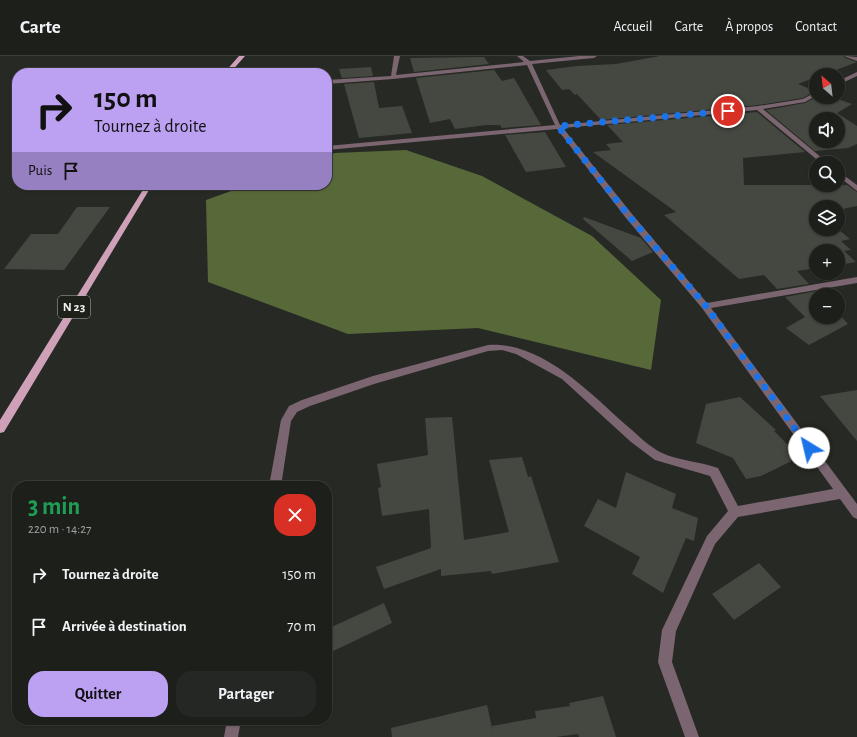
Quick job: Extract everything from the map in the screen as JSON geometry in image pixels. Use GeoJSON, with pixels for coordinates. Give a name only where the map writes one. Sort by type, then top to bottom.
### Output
{"type":"FeatureCollection","features":[{"type":"Feature","properties":{"kind":"main road"},"geometry":{"type":"LineString","coordinates":[[231,68],[242,56]]}},
{"type":"Feature","properties":{"kind":"main road","name":"N 23"},"geometry":{"type":"LineString","coordinates":[[0,428],[146,190]]}},
{"type":"Feature","properties":{"kind":"street"},"geometry":{"type":"LineString","coordinates":[[393,77],[397,56]]}},
{"type":"Feature","properties":{"kind":"street"},"geometry":{"type":"LineString","coordinates":[[520,56],[529,63],[558,126],[629,216],[706,306],[857,513]]}},
{"type":"Feature","properties":{"kind":"street"},"geometry":{"type":"LineString","coordinates":[[332,82],[393,77],[594,56]]}},
{"type":"Feature","properties":{"kind":"street"},"geometry":{"type":"LineString","coordinates":[[848,56],[857,60]]}},
{"type":"Feature","properties":{"kind":"street"},"geometry":{"type":"LineString","coordinates":[[845,80],[857,74]]}},
{"type":"Feature","properties":{"kind":"street"},"geometry":{"type":"LineString","coordinates":[[332,148],[758,108],[804,100],[809,98]]}},
{"type":"Feature","properties":{"kind":"street"},"geometry":{"type":"LineString","coordinates":[[758,108],[816,156]]}},
{"type":"Feature","properties":{"kind":"street"},"geometry":{"type":"LineString","coordinates":[[845,179],[857,189]]}},
{"type":"Feature","properties":{"kind":"street"},"geometry":{"type":"LineString","coordinates":[[706,306],[857,280]]}},
{"type":"Feature","properties":{"kind":"street"},"geometry":{"type":"LineString","coordinates":[[276,481],[286,420],[294,409],[306,403],[372,380],[488,348],[502,347],[519,351],[565,376],[634,439],[659,457],[714,472],[735,512]]}},
{"type":"Feature","properties":{"kind":"street"},"geometry":{"type":"LineString","coordinates":[[692,737],[665,662],[669,630],[711,540],[735,512],[842,493]]}},
{"type":"Feature","properties":{"kind":"street"},"geometry":{"type":"LineString","coordinates":[[231,737],[233,725]]}},
{"type":"Feature","properties":{"kind":"shaded area"},"geometry":{"type":"Polygon","coordinates":[[[406,150],[482,176],[592,236],[661,300],[651,370],[478,328],[348,334],[208,282],[206,200],[234,190],[332,190],[332,154],[406,150]]]}},
{"type":"Feature","properties":{"kind":"building"},"geometry":{"type":"Polygon","coordinates":[[[660,56],[844,56],[845,58],[857,62],[841,68],[809,68],[809,80],[798,84],[809,89],[809,94],[803,98],[758,105],[601,120],[577,94],[575,95],[569,89],[562,90],[546,70],[577,66],[616,64],[660,56]]]}},
{"type":"Feature","properties":{"kind":"building"},"geometry":{"type":"Polygon","coordinates":[[[484,57],[489,64],[414,72],[410,58],[484,57]]]}},
{"type":"Feature","properties":{"kind":"building"},"geometry":{"type":"Polygon","coordinates":[[[371,67],[373,76],[342,78],[339,69],[371,67]]]}},
{"type":"Feature","properties":{"kind":"building"},"geometry":{"type":"Polygon","coordinates":[[[494,70],[502,81],[514,78],[541,125],[502,128],[500,125],[486,125],[455,129],[450,119],[430,123],[416,78],[494,70]]]}},
{"type":"Feature","properties":{"kind":"building"},"geometry":{"type":"Polygon","coordinates":[[[374,82],[379,108],[402,106],[412,133],[359,138],[344,84],[374,82]]]}},
{"type":"Feature","properties":{"kind":"building"},"geometry":{"type":"Polygon","coordinates":[[[809,101],[809,104],[845,104],[845,102],[852,104],[839,112],[809,112],[809,146],[766,110],[809,101]]]}},
{"type":"Feature","properties":{"kind":"building"},"geometry":{"type":"Polygon","coordinates":[[[757,112],[805,152],[743,158],[744,185],[809,185],[809,192],[845,192],[845,185],[847,185],[857,192],[857,206],[845,209],[845,200],[809,200],[809,236],[845,235],[850,239],[841,241],[844,244],[809,244],[809,269],[797,271],[809,284],[777,289],[764,275],[739,279],[664,215],[676,212],[593,152],[611,150],[606,144],[623,142],[607,125],[757,112]]]}},
{"type":"Feature","properties":{"kind":"building"},"geometry":{"type":"Polygon","coordinates":[[[845,118],[857,126],[857,144],[848,148],[815,151],[811,148],[845,148],[845,118]]]}},
{"type":"Feature","properties":{"kind":"building"},"geometry":{"type":"Polygon","coordinates":[[[545,132],[566,167],[526,172],[505,135],[545,132]]]}},
{"type":"Feature","properties":{"kind":"building"},"geometry":{"type":"Polygon","coordinates":[[[77,207],[110,207],[64,270],[4,269],[31,234],[58,234],[77,207]]]}},
{"type":"Feature","properties":{"kind":"building"},"geometry":{"type":"Polygon","coordinates":[[[584,217],[641,238],[653,252],[632,261],[583,219],[584,217]]]}},
{"type":"Feature","properties":{"kind":"building"},"geometry":{"type":"Polygon","coordinates":[[[845,245],[851,250],[845,251],[845,245]]]}},
{"type":"Feature","properties":{"kind":"building"},"geometry":{"type":"Polygon","coordinates":[[[845,252],[856,262],[845,264],[845,252]]]}},
{"type":"Feature","properties":{"kind":"building"},"geometry":{"type":"Polygon","coordinates":[[[809,292],[809,324],[845,324],[845,321],[848,324],[809,345],[786,328],[805,317],[785,297],[809,292]]]}},
{"type":"Feature","properties":{"kind":"building"},"geometry":{"type":"Polygon","coordinates":[[[857,390],[857,441],[820,396],[857,390]]]}},
{"type":"Feature","properties":{"kind":"building"},"geometry":{"type":"Polygon","coordinates":[[[740,397],[776,430],[774,431],[800,457],[761,476],[746,479],[733,458],[696,443],[706,404],[740,397]]]}},
{"type":"Feature","properties":{"kind":"building"},"geometry":{"type":"Polygon","coordinates":[[[452,417],[464,540],[509,532],[489,460],[522,457],[528,477],[531,476],[559,562],[492,574],[491,571],[441,576],[441,569],[384,589],[376,567],[431,548],[429,509],[382,516],[378,488],[381,487],[377,464],[428,455],[425,418],[452,417]]]}},
{"type":"Feature","properties":{"kind":"building"},"geometry":{"type":"Polygon","coordinates":[[[626,472],[676,494],[672,508],[698,518],[694,541],[686,538],[663,593],[632,574],[640,557],[584,526],[598,499],[616,508],[626,472]]]}},
{"type":"Feature","properties":{"kind":"building"},"geometry":{"type":"Polygon","coordinates":[[[759,563],[781,587],[734,620],[712,594],[759,563]]]}},
{"type":"Feature","properties":{"kind":"building"},"geometry":{"type":"Polygon","coordinates":[[[384,603],[392,623],[332,652],[332,627],[384,603]]]}},
{"type":"Feature","properties":{"kind":"building"},"geometry":{"type":"Polygon","coordinates":[[[603,696],[616,737],[579,737],[578,734],[556,737],[392,737],[391,728],[487,705],[493,732],[492,726],[536,718],[535,711],[570,706],[569,703],[603,696]]]}},
{"type":"Feature","properties":{"kind":"route"},"geometry":{"type":"LineString","coordinates":[[728,111],[558,126],[629,216],[706,306],[809,448]]}}]}
